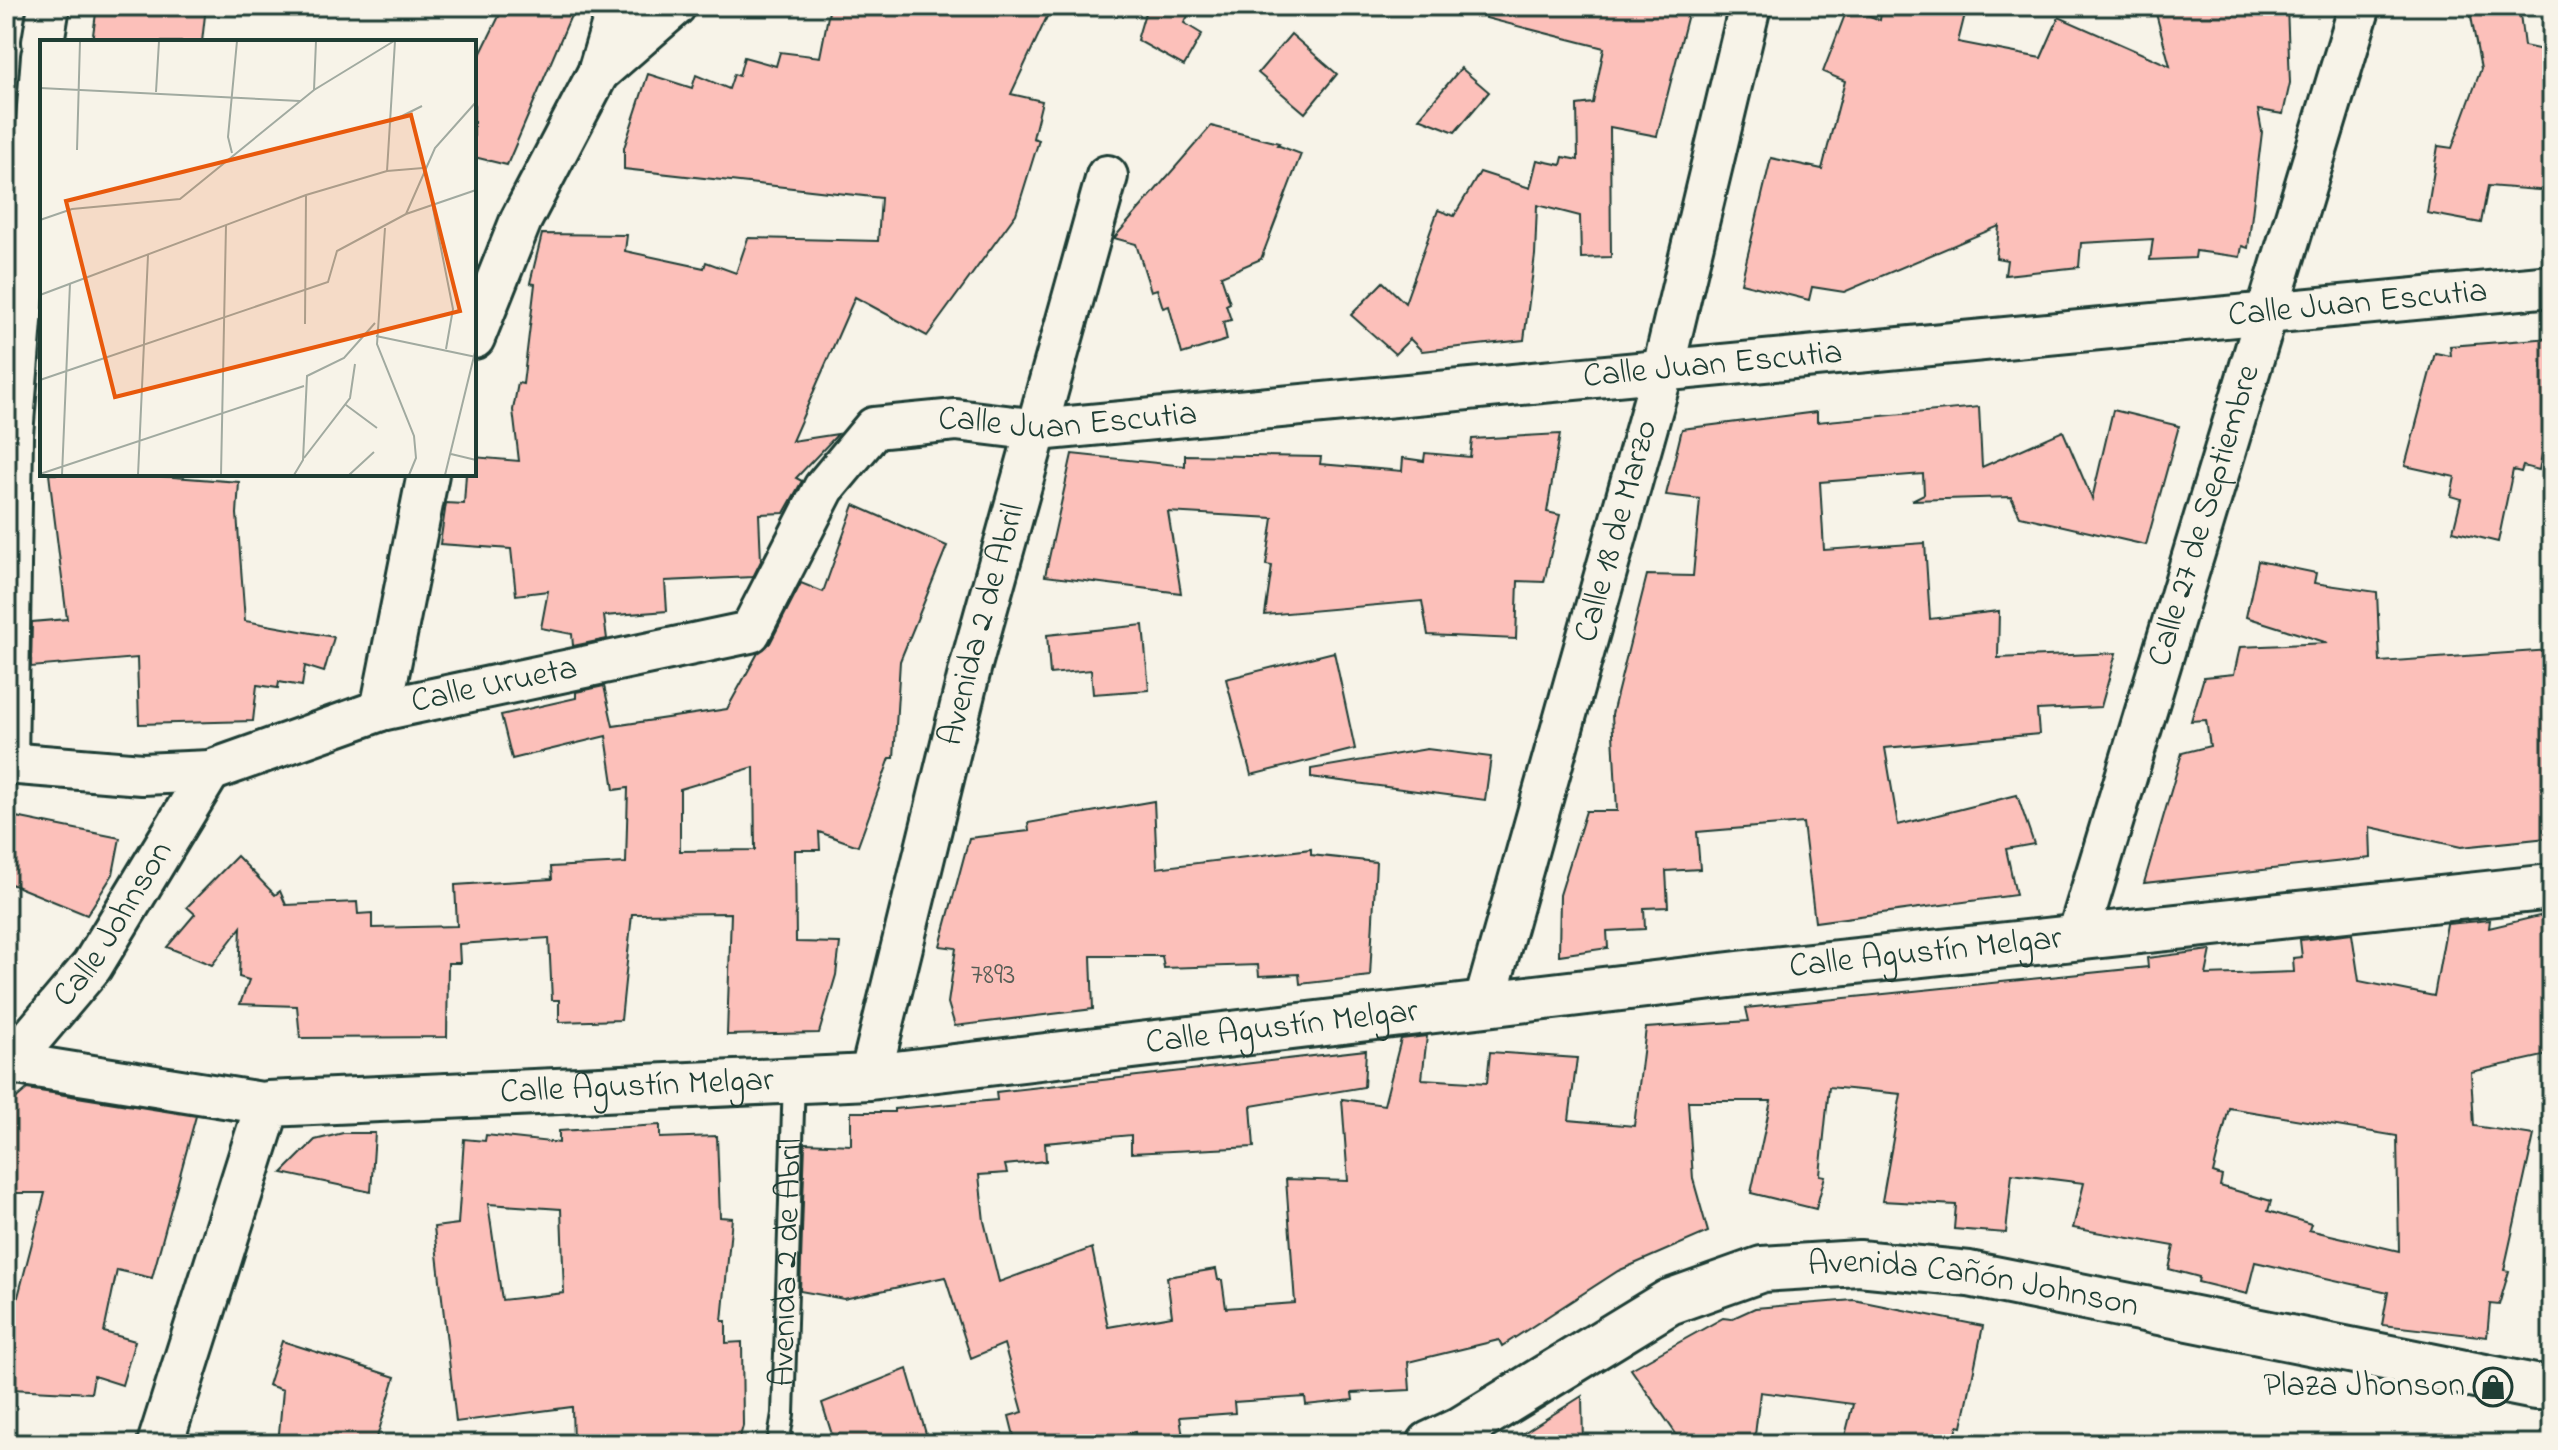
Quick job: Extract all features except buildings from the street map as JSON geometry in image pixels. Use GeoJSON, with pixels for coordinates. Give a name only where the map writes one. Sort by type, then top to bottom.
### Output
{"type":"FeatureCollection","features":[{"type":"Feature","properties":{"kind":"street"},"geometry":{"type":"LineString","coordinates":[[43,40],[49,6]]}},
{"type":"Feature","properties":{"kind":"street"},"geometry":{"type":"LineString","coordinates":[[476,333],[521,220],[598,73],[618,6]]}},
{"type":"Feature","properties":{"kind":"street"},"geometry":{"type":"LineString","coordinates":[[598,73],[675,6]]}},
{"type":"Feature","properties":{"kind":"street","name":"Calle 18 de Marzo"},"geometry":{"type":"LineString","coordinates":[[1484,1005],[1662,373],[1750,6]]}},
{"type":"Feature","properties":{"kind":"street","name":"Calle 27 de Septiembre"},"geometry":{"type":"LineString","coordinates":[[2078,935],[2270,312],[2360,6]]}},
{"type":"Feature","properties":{"kind":"street"},"geometry":{"type":"LineString","coordinates":[[6,763],[12,435],[40,81]]}},
{"type":"Feature","properties":{"kind":"street","name":"Avenida 2 de Abril"},"geometry":{"type":"LineString","coordinates":[[870,1077],[971,665],[1107,176]]}},
{"type":"Feature","properties":{"kind":"street","name":"Calle Juan Escutia"},"geometry":{"type":"LineString","coordinates":[[874,428],[956,420],[1038,430],[2552,286]]}},
{"type":"Feature","properties":{"kind":"street","name":"Calle Urueta"},"geometry":{"type":"LineString","coordinates":[[6,763],[142,774],[210,771],[381,710],[750,632],[824,488],[874,428]]}},
{"type":"Feature","properties":{"kind":"street"},"geometry":{"type":"LineString","coordinates":[[381,710],[428,476]]}},
{"type":"Feature","properties":{"kind":"street","name":"Calle Johnson"},"geometry":{"type":"LineString","coordinates":[[8,1065],[92,966],[210,771]]}},
{"type":"Feature","properties":{"kind":"street","name":"Calle Agustín Melgar"},"geometry":{"type":"LineString","coordinates":[[8,1065],[268,1104],[870,1077],[2078,935],[2552,887]]}},
{"type":"Feature","properties":{"kind":"street"},"geometry":{"type":"LineString","coordinates":[[160,1444],[268,1104]]}},
{"type":"Feature","properties":{"kind":"street","name":"Avenida Cañón Johnson"},"geometry":{"type":"LineString","coordinates":[[1430,1444],[1460,1430],[1669,1302],[1762,1269],[1859,1263],[1969,1274],[2488,1378],[2552,1387]]}},
{"type":"Feature","properties":{"kind":"lane","name":"Avenida 2 de Abril"},"geometry":{"type":"LineString","coordinates":[[778,1444],[783,1414],[794,1080]]}},
{"type":"Feature","properties":{"kind":"place","name":"Plaza Jhonson"},"geometry":{"type":"Point","coordinates":[2493,1387]}}]}
